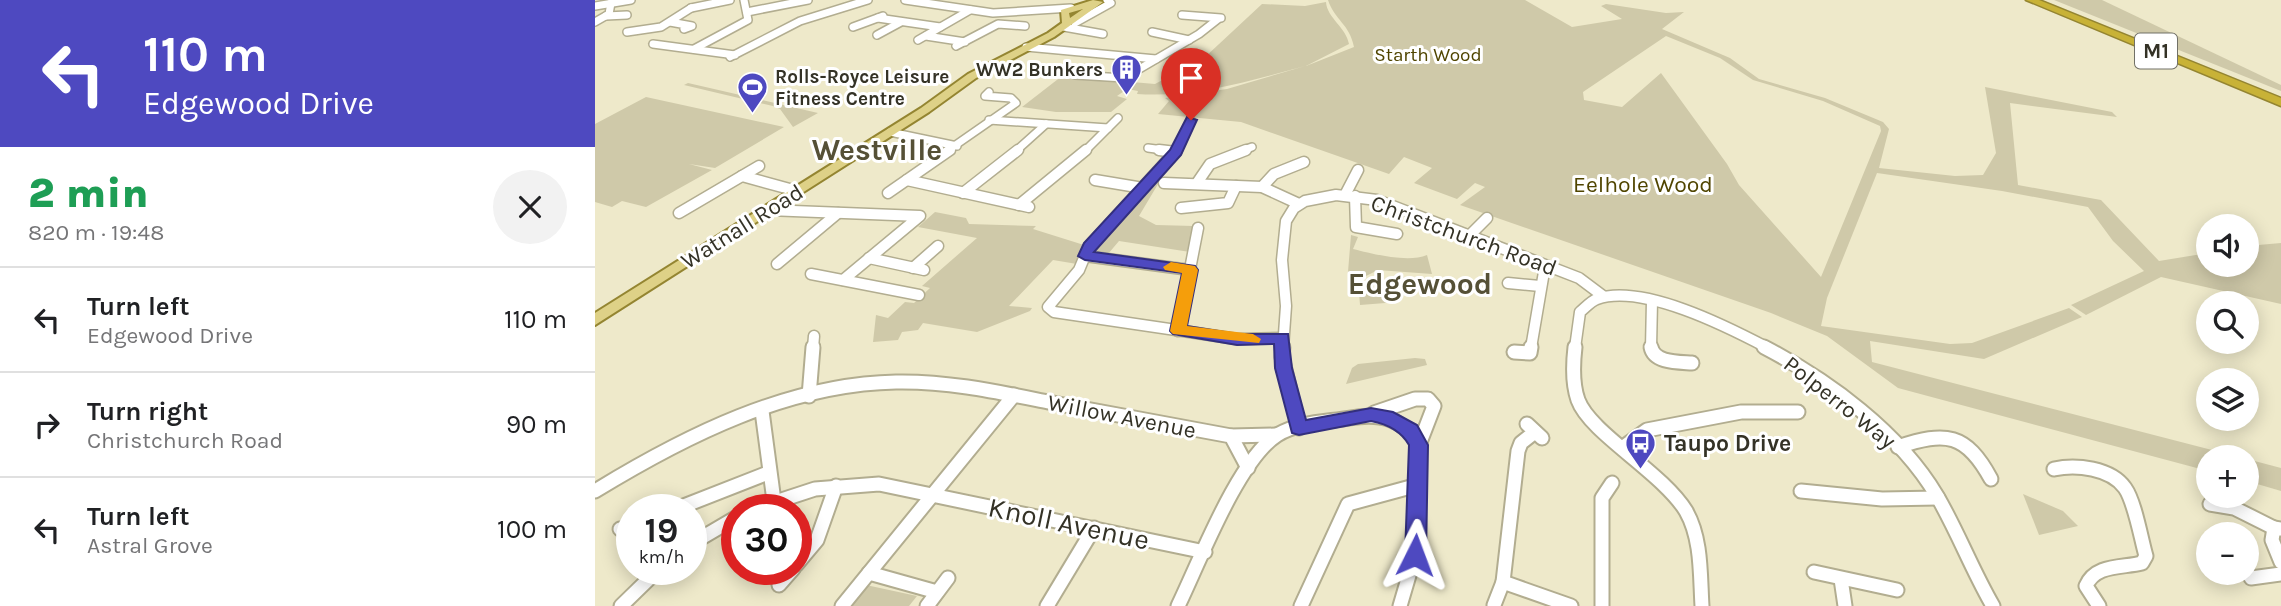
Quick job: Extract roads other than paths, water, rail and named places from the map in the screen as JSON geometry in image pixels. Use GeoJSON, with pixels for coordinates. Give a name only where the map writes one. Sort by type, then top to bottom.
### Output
{"type":"FeatureCollection","features":[{"type":"Feature","properties":{"kind":"highway","name":"M1"},"geometry":{"type":"LineString","coordinates":[[2031,0],[2281,102]]}},
{"type":"Feature","properties":{"kind":"highway","name":"M1"},"geometry":{"type":"LineString","coordinates":[[2045,0],[2281,95]]}},
{"type":"Feature","properties":{"kind":"main road","name":"Watnall Road"},"geometry":{"type":"LineString","coordinates":[[1069,17],[1085,13],[1103,1]]}},
{"type":"Feature","properties":{"kind":"main road","name":"Watnall Road"},"geometry":{"type":"LineString","coordinates":[[595,320],[890,132],[972,76],[1026,47],[1069,17],[1103,1]]}},
{"type":"Feature","properties":{"kind":"main road"},"geometry":{"type":"LineString","coordinates":[[1069,17],[1085,13]]}},
{"type":"Feature","properties":{"kind":"street"},"geometry":{"type":"LineString","coordinates":[[595,6],[631,0]]}},
{"type":"Feature","properties":{"kind":"street"},"geometry":{"type":"LineString","coordinates":[[627,32],[644,34],[670,22],[690,4],[730,0]]}},
{"type":"Feature","properties":{"kind":"street"},"geometry":{"type":"LineString","coordinates":[[694,50],[745,23],[747,12],[744,0]]}},
{"type":"Feature","properties":{"kind":"street"},"geometry":{"type":"LineString","coordinates":[[747,12],[799,6],[808,0]]}},
{"type":"Feature","properties":{"kind":"street"},"geometry":{"type":"LineString","coordinates":[[653,44],[733,56],[800,21],[854,2],[868,0]]}},
{"type":"Feature","properties":{"kind":"street"},"geometry":{"type":"LineString","coordinates":[[905,0],[970,10],[1047,10],[1069,17],[1103,34]]}},
{"type":"Feature","properties":{"kind":"street"},"geometry":{"type":"LineString","coordinates":[[1015,11],[1017,1]]}},
{"type":"Feature","properties":{"kind":"street","name":"Watnall Road"},"geometry":{"type":"LineString","coordinates":[[1069,17],[1111,3],[1103,1]]}},
{"type":"Feature","properties":{"kind":"street"},"geometry":{"type":"LineString","coordinates":[[606,16],[611,3]]}},
{"type":"Feature","properties":{"kind":"street"},"geometry":{"type":"LineString","coordinates":[[918,40],[970,10]]}},
{"type":"Feature","properties":{"kind":"street"},"geometry":{"type":"LineString","coordinates":[[595,22],[606,16],[627,15]]}},
{"type":"Feature","properties":{"kind":"street"},"geometry":{"type":"LineString","coordinates":[[843,26],[857,27],[889,15]]}},
{"type":"Feature","properties":{"kind":"street"},"geometry":{"type":"LineString","coordinates":[[1075,75],[1124,78],[1189,40],[1220,18],[1182,15]]}},
{"type":"Feature","properties":{"kind":"street"},"geometry":{"type":"LineString","coordinates":[[877,18],[940,27]]}},
{"type":"Feature","properties":{"kind":"street"},"geometry":{"type":"LineString","coordinates":[[684,29],[704,21]]}},
{"type":"Feature","properties":{"kind":"street"},"geometry":{"type":"LineString","coordinates":[[670,22],[692,26]]}},
{"type":"Feature","properties":{"kind":"street"},"geometry":{"type":"LineString","coordinates":[[894,34],[880,34],[901,22]]}},
{"type":"Feature","properties":{"kind":"street"},"geometry":{"type":"LineString","coordinates":[[956,46],[1000,24],[1025,26]]}},
{"type":"Feature","properties":{"kind":"street"},"geometry":{"type":"LineString","coordinates":[[1152,33],[1189,40]]}},
{"type":"Feature","properties":{"kind":"street"},"geometry":{"type":"LineString","coordinates":[[926,36],[965,41]]}},
{"type":"Feature","properties":{"kind":"street"},"geometry":{"type":"LineString","coordinates":[[1026,47],[1156,59]]}},
{"type":"Feature","properties":{"kind":"street"},"geometry":{"type":"LineString","coordinates":[[887,194],[1016,103],[1011,98],[984,95]]}},
{"type":"Feature","properties":{"kind":"street"},"geometry":{"type":"LineString","coordinates":[[907,180],[1024,206],[1118,118]]}},
{"type":"Feature","properties":{"kind":"street"},"geometry":{"type":"LineString","coordinates":[[989,120],[1108,128]]}},
{"type":"Feature","properties":{"kind":"street"},"geometry":{"type":"LineString","coordinates":[[1191,120],[1176,152],[1089,246],[1079,270],[1050,302],[1050,310],[1237,339],[1282,338]]}},
{"type":"Feature","properties":{"kind":"street"},"geometry":{"type":"LineString","coordinates":[[963,192],[1033,138],[1046,124]]}},
{"type":"Feature","properties":{"kind":"street"},"geometry":{"type":"LineString","coordinates":[[890,132],[957,146]]}},
{"type":"Feature","properties":{"kind":"street"},"geometry":{"type":"LineString","coordinates":[[1197,183],[1210,164],[1255,148],[1238,141]]}},
{"type":"Feature","properties":{"kind":"street"},"geometry":{"type":"LineString","coordinates":[[1148,148],[1176,152]]}},
{"type":"Feature","properties":{"kind":"street"},"geometry":{"type":"LineString","coordinates":[[1262,187],[1274,174],[1297,162]]}},
{"type":"Feature","properties":{"kind":"street"},"geometry":{"type":"LineString","coordinates":[[679,213],[759,166]]}},
{"type":"Feature","properties":{"kind":"street"},"geometry":{"type":"LineString","coordinates":[[1358,170],[1350,195],[1356,227],[1397,234]]}},
{"type":"Feature","properties":{"kind":"street"},"geometry":{"type":"LineString","coordinates":[[742,176],[797,191]]}},
{"type":"Feature","properties":{"kind":"street"},"geometry":{"type":"LineString","coordinates":[[1095,180],[1143,188]]}},
{"type":"Feature","properties":{"kind":"street"},"geometry":{"type":"LineString","coordinates":[[1164,183],[1262,187],[1299,204],[1287,217],[1283,241],[1286,306],[1282,338],[1283,368],[1299,428]]}},
{"type":"Feature","properties":{"kind":"street"},"geometry":{"type":"LineString","coordinates":[[1188,206],[1229,203],[1236,186]]}},
{"type":"Feature","properties":{"kind":"street","name":"Christchurch Road"},"geometry":{"type":"LineString","coordinates":[[1299,204],[1319,197],[1350,195],[1389,204],[1579,278],[1603,296]]}},
{"type":"Feature","properties":{"kind":"street"},"geometry":{"type":"LineString","coordinates":[[768,210],[920,216],[842,280]]}},
{"type":"Feature","properties":{"kind":"street"},"geometry":{"type":"LineString","coordinates":[[777,264],[838,213]]}},
{"type":"Feature","properties":{"kind":"street"},"geometry":{"type":"LineString","coordinates":[[1470,235],[1487,218]]}},
{"type":"Feature","properties":{"kind":"street"},"geometry":{"type":"LineString","coordinates":[[1178,331],[1198,228]]}},
{"type":"Feature","properties":{"kind":"street"},"geometry":{"type":"LineString","coordinates":[[869,258],[919,269],[937,249]]}},
{"type":"Feature","properties":{"kind":"street"},"geometry":{"type":"LineString","coordinates":[[1085,256],[1190,270]]}},
{"type":"Feature","properties":{"kind":"street"},"geometry":{"type":"LineString","coordinates":[[1514,352],[1530,353],[1545,266]]}},
{"type":"Feature","properties":{"kind":"street"},"geometry":{"type":"LineString","coordinates":[[811,274],[919,294]]}},
{"type":"Feature","properties":{"kind":"street"},"geometry":{"type":"LineString","coordinates":[[1505,282],[1540,286]]}},
{"type":"Feature","properties":{"kind":"street","name":"Polperro Way"},"geometry":{"type":"LineString","coordinates":[[1603,296],[1628,295],[1733,330],[1781,355],[1836,393],[1898,447],[1927,480],[1972,571],[1993,606]]}},
{"type":"Feature","properties":{"kind":"street"},"geometry":{"type":"LineString","coordinates":[[1603,296],[1588,302],[1580,312],[1574,389],[1584,412],[1674,495],[1687,513],[1696,538],[1702,606]]}},
{"type":"Feature","properties":{"kind":"street"},"geometry":{"type":"LineString","coordinates":[[1653,302],[1653,355],[1661,360],[1692,363]]}},
{"type":"Feature","properties":{"kind":"street"},"geometry":{"type":"LineString","coordinates":[[809,396],[814,336]]}},
{"type":"Feature","properties":{"kind":"street","name":"Willow Avenue"},"geometry":{"type":"LineString","coordinates":[[595,492],[675,445],[762,411],[809,396],[907,382],[939,383],[1014,395],[1231,436],[1276,435]]}},
{"type":"Feature","properties":{"kind":"street"},"geometry":{"type":"LineString","coordinates":[[842,606],[1014,395]]}},
{"type":"Feature","properties":{"kind":"street"},"geometry":{"type":"LineString","coordinates":[[1178,606],[1254,455],[1276,435],[1371,414],[1415,399],[1428,399],[1434,406],[1419,445],[1415,555],[1400,606]]}},
{"type":"Feature","properties":{"kind":"street"},"geometry":{"type":"LineString","coordinates":[[762,411],[772,494]]}},
{"type":"Feature","properties":{"kind":"street"},"geometry":{"type":"LineString","coordinates":[[1622,447],[1647,430],[1718,411],[1798,412]]}},
{"type":"Feature","properties":{"kind":"street"},"geometry":{"type":"LineString","coordinates":[[1371,414],[1403,424],[1413,433],[1419,445]]}},
{"type":"Feature","properties":{"kind":"street"},"geometry":{"type":"LineString","coordinates":[[1494,605],[1503,582],[1518,451],[1521,443],[1535,431]]}},
{"type":"Feature","properties":{"kind":"street"},"geometry":{"type":"LineString","coordinates":[[1231,436],[1248,468]]}},
{"type":"Feature","properties":{"kind":"street"},"geometry":{"type":"LineString","coordinates":[[1898,447],[1928,436],[1953,437],[1973,450],[1991,479]]}},
{"type":"Feature","properties":{"kind":"street"},"geometry":{"type":"LineString","coordinates":[[2054,469],[2078,466],[2120,482],[2126,489],[2146,556],[2142,564],[2094,572],[2088,576],[2086,586],[2099,606]]}},
{"type":"Feature","properties":{"kind":"street"},"geometry":{"type":"LineString","coordinates":[[707,497],[768,473]]}},
{"type":"Feature","properties":{"kind":"street","name":"Knoll Avenue"},"geometry":{"type":"LineString","coordinates":[[803,494],[836,486],[879,484],[1205,552]]}},
{"type":"Feature","properties":{"kind":"street"},"geometry":{"type":"LineString","coordinates":[[1301,606],[1348,504],[1418,485]]}},
{"type":"Feature","properties":{"kind":"street"},"geometry":{"type":"LineString","coordinates":[[812,546],[817,540],[836,486]]}},
{"type":"Feature","properties":{"kind":"street"},"geometry":{"type":"LineString","coordinates":[[1602,606],[1603,489]]}},
{"type":"Feature","properties":{"kind":"street"},"geometry":{"type":"LineString","coordinates":[[1801,491],[1882,499],[1938,498]]}},
{"type":"Feature","properties":{"kind":"street"},"geometry":{"type":"LineString","coordinates":[[2234,508],[2277,528],[2273,540],[2281,562]]}},
{"type":"Feature","properties":{"kind":"street"},"geometry":{"type":"LineString","coordinates":[[1047,606],[1094,528]]}},
{"type":"Feature","properties":{"kind":"street"},"geometry":{"type":"LineString","coordinates":[[1814,572],[1897,590]]}},
{"type":"Feature","properties":{"kind":"street"},"geometry":{"type":"LineString","coordinates":[[869,573],[937,592]]}},
{"type":"Feature","properties":{"kind":"street"},"geometry":{"type":"LineString","coordinates":[[2259,577],[2281,574]]}},
{"type":"Feature","properties":{"kind":"street"},"geometry":{"type":"LineString","coordinates":[[927,606],[948,578]]}},
{"type":"Feature","properties":{"kind":"street"},"geometry":{"type":"LineString","coordinates":[[1841,579],[1845,606]]}},
{"type":"Feature","properties":{"kind":"street"},"geometry":{"type":"LineString","coordinates":[[1503,582],[1571,606]]}},
{"type":"Feature","properties":{"kind":"street"},"geometry":{"type":"LineString","coordinates":[[621,606],[643,585]]}},
{"type":"Feature","properties":{"kind":"place","name":"WW2 Bunkers"},"geometry":{"type":"Point","coordinates":[1126,96]}},
{"type":"Feature","properties":{"kind":"place","name":"Rolls-Royce Leisure Fitness Centre"},"geometry":{"type":"Point","coordinates":[752,114]}},
{"type":"Feature","properties":{"kind":"place","name":"Taupo Drive"},"geometry":{"type":"Point","coordinates":[1641,470]}},
{"type":"Feature","properties":{"kind":"district","name":"Westville"},"geometry":{"type":"Point","coordinates":[877,150]}},
{"type":"Feature","properties":{"kind":"district","name":"Edgewood"},"geometry":{"type":"Point","coordinates":[1420,284]}},
{"type":"Feature","properties":{"kind":"park label","name":"Starth Wood"},"geometry":{"type":"Point","coordinates":[1428,54]}},
{"type":"Feature","properties":{"kind":"park label","name":"Eelhole Wood"},"geometry":{"type":"Point","coordinates":[1643,184]}}]}
